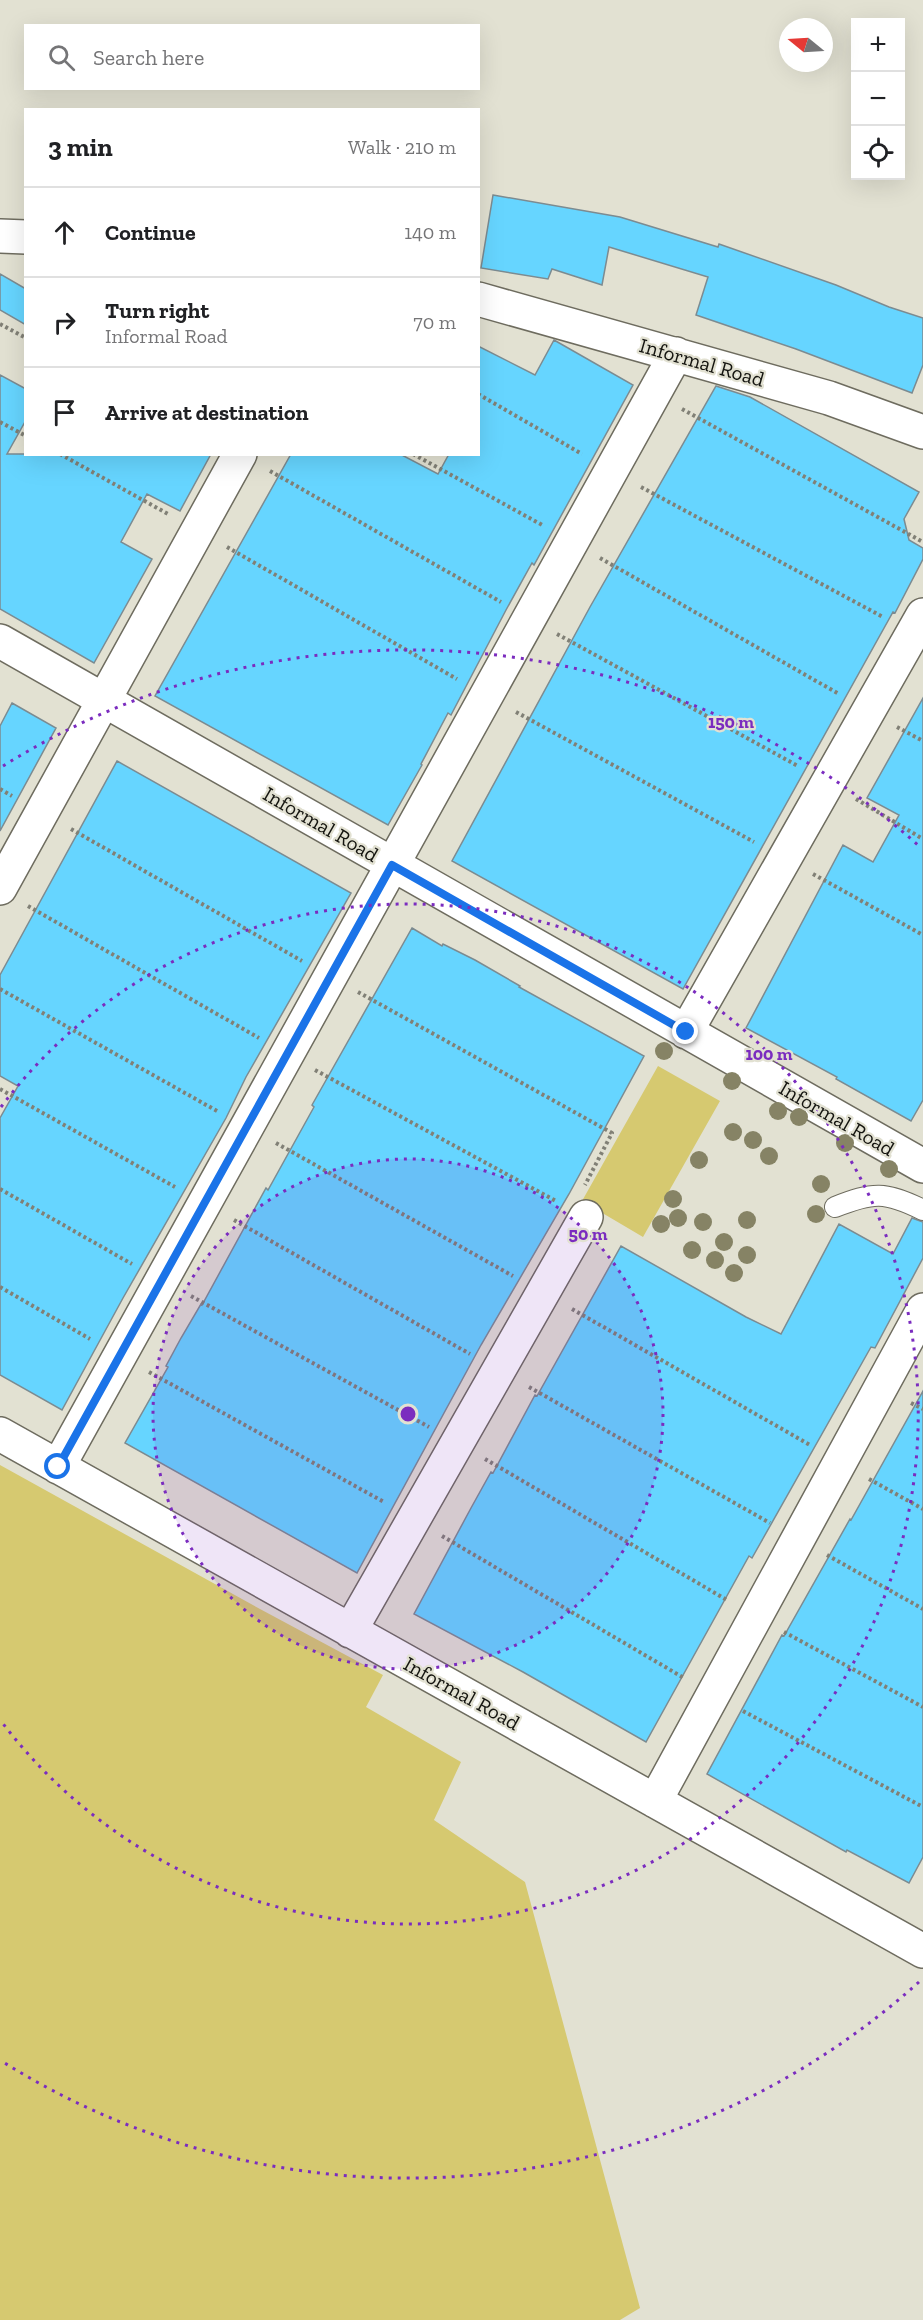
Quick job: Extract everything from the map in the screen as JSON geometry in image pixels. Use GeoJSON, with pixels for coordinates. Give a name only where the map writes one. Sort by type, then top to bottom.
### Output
{"type":"FeatureCollection","features":[{"type":"Feature","properties":{"kind":"street"},"geometry":{"type":"LineString","coordinates":[[0,236],[24,237]]}},
{"type":"Feature","properties":{"kind":"street","name":"Informal Road"},"geometry":{"type":"LineString","coordinates":[[480,300],[829,398],[923,432]]}},
{"type":"Feature","properties":{"kind":"street"},"geometry":{"type":"LineString","coordinates":[[58,1467],[676,354]]}},
{"type":"Feature","properties":{"kind":"street"},"geometry":{"type":"LineString","coordinates":[[10,895],[42,812],[103,700],[250,460]]}},
{"type":"Feature","properties":{"kind":"street"},"geometry":{"type":"LineString","coordinates":[[686,1032],[918,624]]}},
{"type":"Feature","properties":{"kind":"street","name":"Informal Road"},"geometry":{"type":"LineString","coordinates":[[0,641],[923,1167]]}},
{"type":"Feature","properties":{"kind":"street"},"geometry":{"type":"LineString","coordinates":[[350,1631],[543,1293],[579,1213]]}},
{"type":"Feature","properties":{"kind":"street"},"geometry":{"type":"LineString","coordinates":[[655,1801],[923,1310]]}},
{"type":"Feature","properties":{"kind":"street","name":"Informal Road"},"geometry":{"type":"LineString","coordinates":[[0,1434],[923,1951]]}},
{"type":"Feature","properties":{"kind":"lane"},"geometry":{"type":"LineString","coordinates":[[835,1207],[871,1194],[908,1202],[923,1210]]}},
{"type":"Feature","properties":{"kind":"path"},"geometry":{"type":"LineString","coordinates":[[0,324],[24,337]]}},
{"type":"Feature","properties":{"kind":"path"},"geometry":{"type":"LineString","coordinates":[[654,394],[923,542]]}},
{"type":"Feature","properties":{"kind":"path"},"geometry":{"type":"LineString","coordinates":[[480,395],[611,471],[918,624]]}},
{"type":"Feature","properties":{"kind":"path"},"geometry":{"type":"LineString","coordinates":[[0,422],[24,435]]}},
{"type":"Feature","properties":{"kind":"path"},"geometry":{"type":"LineString","coordinates":[[417,456],[923,741]]}},
{"type":"Feature","properties":{"kind":"path"},"geometry":{"type":"LineString","coordinates":[[250,460],[529,618],[828,782],[923,838]]}},
{"type":"Feature","properties":{"kind":"path"},"geometry":{"type":"LineString","coordinates":[[10,895],[287,1055],[579,1213],[612,1133],[330,977],[42,812]]}},
{"type":"Feature","properties":{"kind":"path"},"geometry":{"type":"LineString","coordinates":[[0,989],[923,1509]]}},
{"type":"Feature","properties":{"kind":"path"},"geometry":{"type":"LineString","coordinates":[[0,1089],[923,1609]]}},
{"type":"Feature","properties":{"kind":"path"},"geometry":{"type":"LineString","coordinates":[[0,1189],[458,1442],[755,1617],[923,1707]]}},
{"type":"Feature","properties":{"kind":"path"},"geometry":{"type":"LineString","coordinates":[[0,1287],[414,1519],[713,1695],[923,1807]]}},
{"type":"Feature","properties":{"kind":"shaded area"},"geometry":{"type":"Polygon","coordinates":[[[658,1066],[720,1101],[643,1237],[582,1201],[658,1066]]]}},
{"type":"Feature","properties":{"kind":"shaded area"},"geometry":{"type":"Polygon","coordinates":[[[0,1465],[383,1675],[366,1707],[461,1762],[434,1820],[525,1882],[640,2308],[620,2320],[0,2320],[0,1465]]]}},
{"type":"Feature","properties":{"kind":"building"},"geometry":{"type":"Polygon","coordinates":[[[493,195],[620,217],[718,247],[719,244],[923,318],[923,365],[912,393],[796,349],[696,315],[708,277],[609,247],[602,285],[552,269],[548,279],[481,268],[493,195]]]}},
{"type":"Feature","properties":{"kind":"building"},"geometry":{"type":"Polygon","coordinates":[[[0,274],[24,288],[24,324],[0,310],[0,274]]]}},
{"type":"Feature","properties":{"kind":"building"},"geometry":{"type":"Polygon","coordinates":[[[554,340],[633,385],[534,565],[532,563],[506,610],[451,715],[448,713],[388,825],[155,696],[290,456],[404,456],[438,474],[448,456],[480,456],[480,347],[535,375],[554,340]]]}},
{"type":"Feature","properties":{"kind":"building"},"geometry":{"type":"Polygon","coordinates":[[[0,375],[24,388],[24,424],[7,454],[24,454],[24,456],[210,456],[180,511],[147,494],[121,542],[152,559],[94,663],[0,609],[0,375]]]}},
{"type":"Feature","properties":{"kind":"building"},"geometry":{"type":"Polygon","coordinates":[[[716,386],[750,397],[919,492],[904,519],[909,540],[923,548],[923,559],[895,613],[893,612],[683,989],[452,861],[590,607],[716,386]]]}},
{"type":"Feature","properties":{"kind":"building"},"geometry":{"type":"Polygon","coordinates":[[[923,698],[923,1100],[911,1121],[836,1079],[837,1077],[746,1028],[843,845],[873,862],[899,815],[867,798],[923,698]]]}},
{"type":"Feature","properties":{"kind":"building"},"geometry":{"type":"Polygon","coordinates":[[[12,703],[56,728],[0,831],[0,726],[12,703]]]}},
{"type":"Feature","properties":{"kind":"building"},"geometry":{"type":"Polygon","coordinates":[[[117,761],[351,893],[246,1077],[226,1118],[62,1410],[0,1375],[0,1118],[18,1086],[0,1076],[0,975],[117,761]]]}},
{"type":"Feature","properties":{"kind":"building"},"geometry":{"type":"Polygon","coordinates":[[[412,928],[442,946],[443,944],[475,960],[644,1056],[569,1194],[481,1345],[357,1573],[125,1443],[168,1367],[166,1366],[181,1338],[202,1305],[266,1188],[268,1190],[314,1107],[312,1105],[412,928]]]}},
{"type":"Feature","properties":{"kind":"building"},"geometry":{"type":"Polygon","coordinates":[[[912,1218],[923,1222],[923,1258],[875,1348],[871,1347],[752,1558],[749,1556],[646,1742],[523,1672],[414,1614],[491,1472],[493,1473],[621,1246],[746,1317],[781,1334],[839,1224],[893,1254],[912,1218]]]}},
{"type":"Feature","properties":{"kind":"building"},"geometry":{"type":"Polygon","coordinates":[[[923,1391],[923,1857],[909,1883],[847,1850],[846,1852],[707,1774],[782,1635],[784,1636],[923,1391]]]}},
{"type":"Feature","properties":{"kind":"route"},"geometry":{"type":"LineString","coordinates":[[58,1467],[392,865],[686,1032]]}}]}
